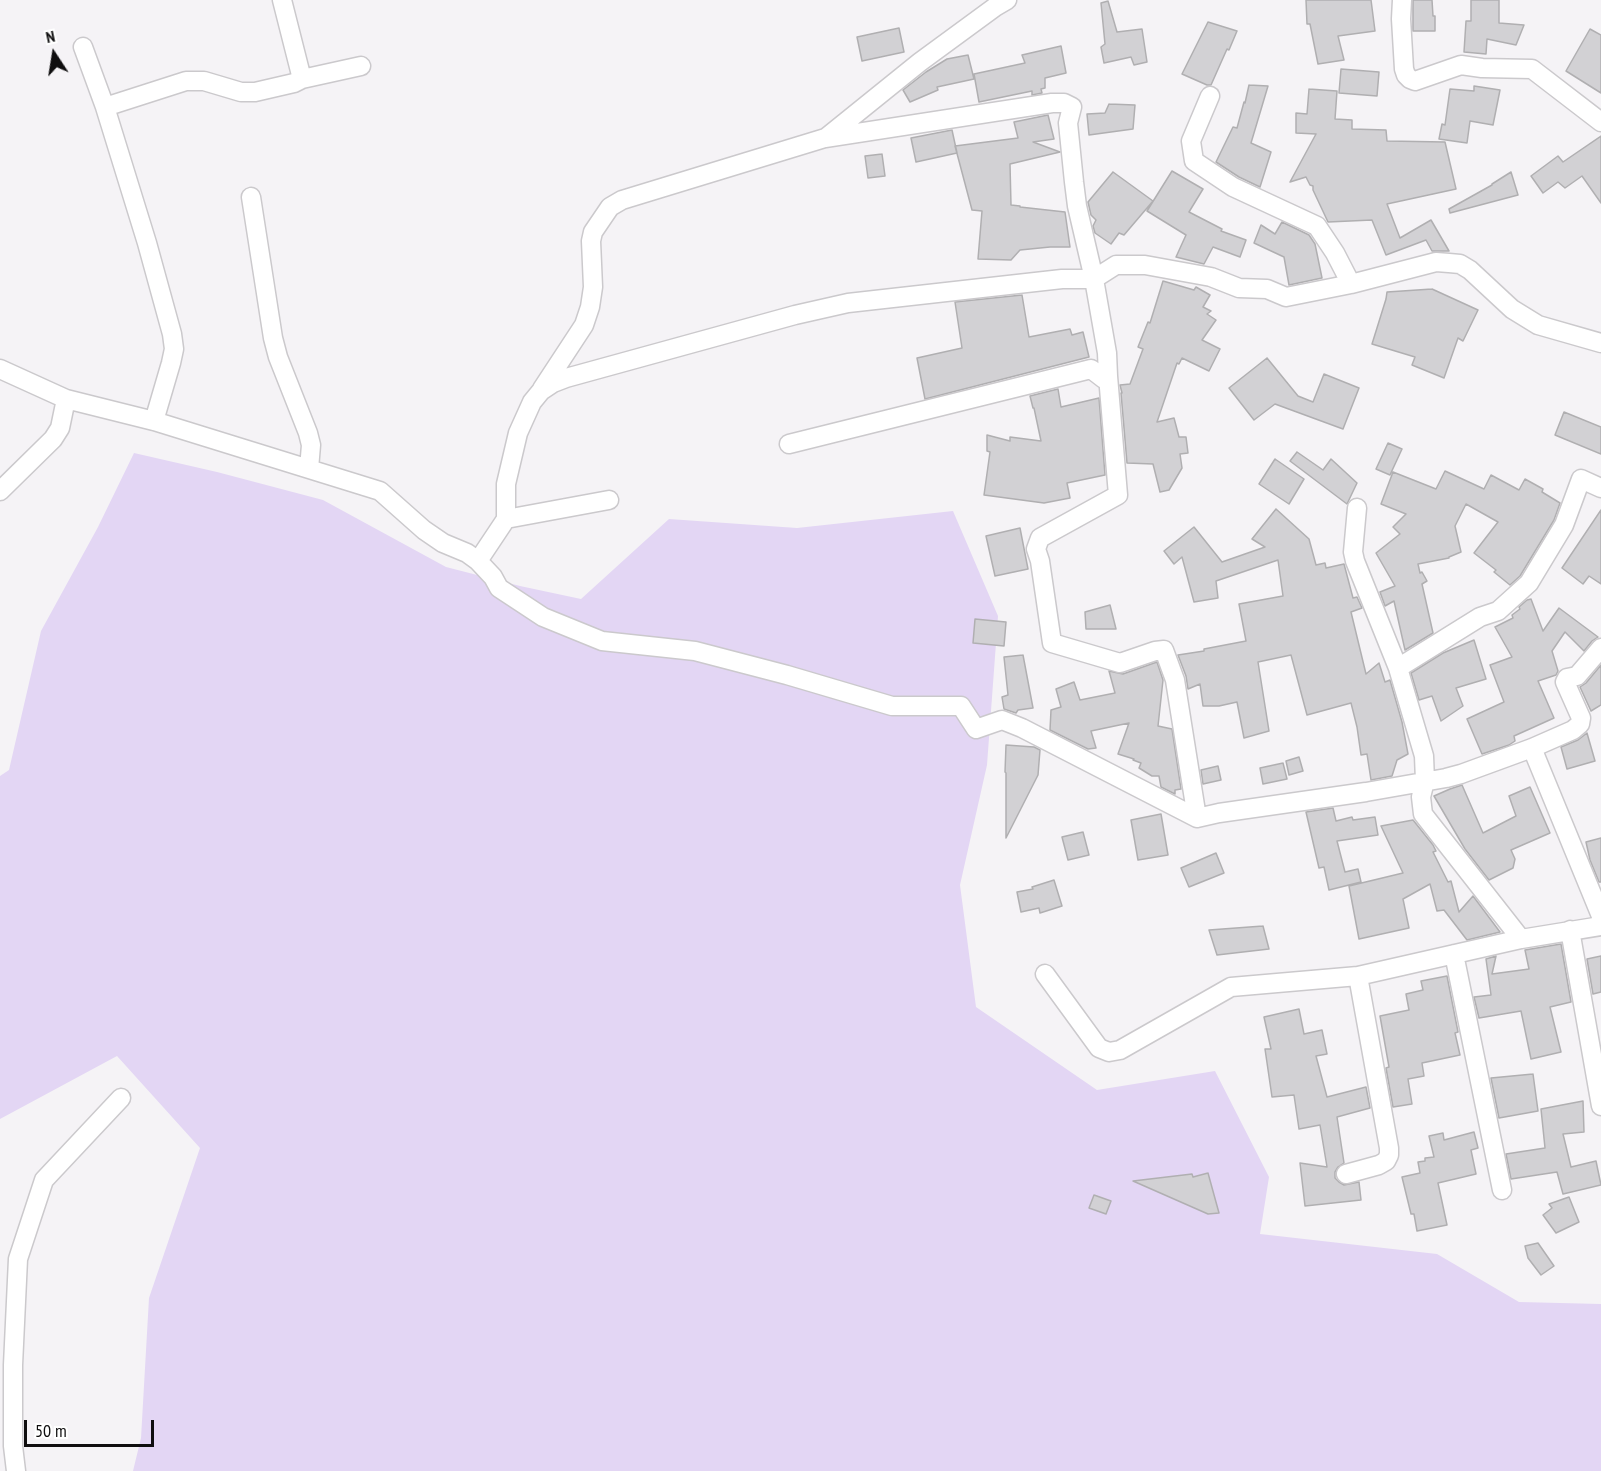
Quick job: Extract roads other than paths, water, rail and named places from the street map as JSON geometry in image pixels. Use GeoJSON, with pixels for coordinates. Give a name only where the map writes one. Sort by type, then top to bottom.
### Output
{"type":"FeatureCollection","features":[{"type":"Feature","properties":{"kind":"street"},"geometry":{"type":"LineString","coordinates":[[282,0],[302,79]]}},
{"type":"Feature","properties":{"kind":"street"},"geometry":{"type":"LineString","coordinates":[[825,138],[920,62],[1007,0]]}},
{"type":"Feature","properties":{"kind":"street"},"geometry":{"type":"LineString","coordinates":[[1402,0],[1404,69],[1410,79],[1415,81],[1461,65],[1532,69],[1601,122]]}},
{"type":"Feature","properties":{"kind":"street"},"geometry":{"type":"LineString","coordinates":[[83,47],[105,107],[172,334],[174,349],[154,421]]}},
{"type":"Feature","properties":{"kind":"street"},"geometry":{"type":"LineString","coordinates":[[105,107],[186,81],[204,81],[241,92],[255,92],[361,66]]}},
{"type":"Feature","properties":{"kind":"street"},"geometry":{"type":"LineString","coordinates":[[1210,96],[1191,141],[1194,161],[1233,187],[1317,226],[1335,253],[1351,284]]}},
{"type":"Feature","properties":{"kind":"street"},"geometry":{"type":"LineString","coordinates":[[478,561],[506,519],[506,484],[518,433],[532,402],[584,325],[593,287],[591,242],[593,232],[610,207],[622,200],[825,138],[1064,102],[1072,107],[1068,123],[1077,206],[1094,279],[1107,352],[1118,495],[1040,538],[1036,549],[1040,561],[1052,643],[1120,663],[1164,650],[1175,680],[1197,818]]}},
{"type":"Feature","properties":{"kind":"street"},"geometry":{"type":"LineString","coordinates":[[252,197],[273,338],[278,357],[308,432],[311,445],[309,469]]}},
{"type":"Feature","properties":{"kind":"street"},"geometry":{"type":"LineString","coordinates":[[541,391],[566,378],[795,315],[848,303],[1062,279],[1094,279],[1116,265],[1145,265],[1211,277],[1239,288],[1267,289],[1286,297],[1351,284],[1436,262],[1460,264],[1470,270],[1512,309],[1538,326],[1601,343]]}},
{"type":"Feature","properties":{"kind":"street"},"geometry":{"type":"LineString","coordinates":[[0,369],[66,399],[154,421],[380,491],[424,530],[443,543],[467,553],[478,561],[493,577],[499,588],[543,617],[602,641],[695,651],[892,706],[961,706],[975,729],[1002,720],[1023,728],[1197,818],[1366,792],[1461,774],[1532,748],[1573,730],[1580,724],[1581,717],[1565,682],[1567,678],[1577,676],[1601,648]]}},
{"type":"Feature","properties":{"kind":"street"},"geometry":{"type":"LineString","coordinates":[[789,444],[1091,369],[1104,379],[1108,376]]}},
{"type":"Feature","properties":{"kind":"street"},"geometry":{"type":"LineString","coordinates":[[0,491],[53,439],[60,428],[66,399]]}},
{"type":"Feature","properties":{"kind":"street"},"geometry":{"type":"LineString","coordinates":[[1398,668],[1480,617],[1498,611],[1529,583],[1564,525],[1581,479],[1601,488]]}},
{"type":"Feature","properties":{"kind":"street"},"geometry":{"type":"LineString","coordinates":[[506,519],[609,500]]}},
{"type":"Feature","properties":{"kind":"street"},"geometry":{"type":"LineString","coordinates":[[1358,508],[1353,552],[1398,668],[1424,756],[1425,781],[1421,797],[1423,814],[1521,939]]}},
{"type":"Feature","properties":{"kind":"street"},"geometry":{"type":"LineString","coordinates":[[1532,748],[1601,916]]}},
{"type":"Feature","properties":{"kind":"street"},"geometry":{"type":"LineString","coordinates":[[1046,974],[1099,1048],[1109,1052],[1120,1050],[1231,987],[1358,976],[1521,939],[1601,926]]}},
{"type":"Feature","properties":{"kind":"street"},"geometry":{"type":"LineString","coordinates":[[1570,930],[1601,1106]]}},
{"type":"Feature","properties":{"kind":"street"},"geometry":{"type":"LineString","coordinates":[[1454,954],[1502,1190]]}},
{"type":"Feature","properties":{"kind":"street"},"geometry":{"type":"LineString","coordinates":[[1346,1174],[1379,1165],[1386,1161],[1389,1155],[1358,976]]}},
{"type":"Feature","properties":{"kind":"street"},"geometry":{"type":"LineString","coordinates":[[16,1471],[13,1446],[13,1377],[18,1259],[44,1180],[121,1098]]}}]}
